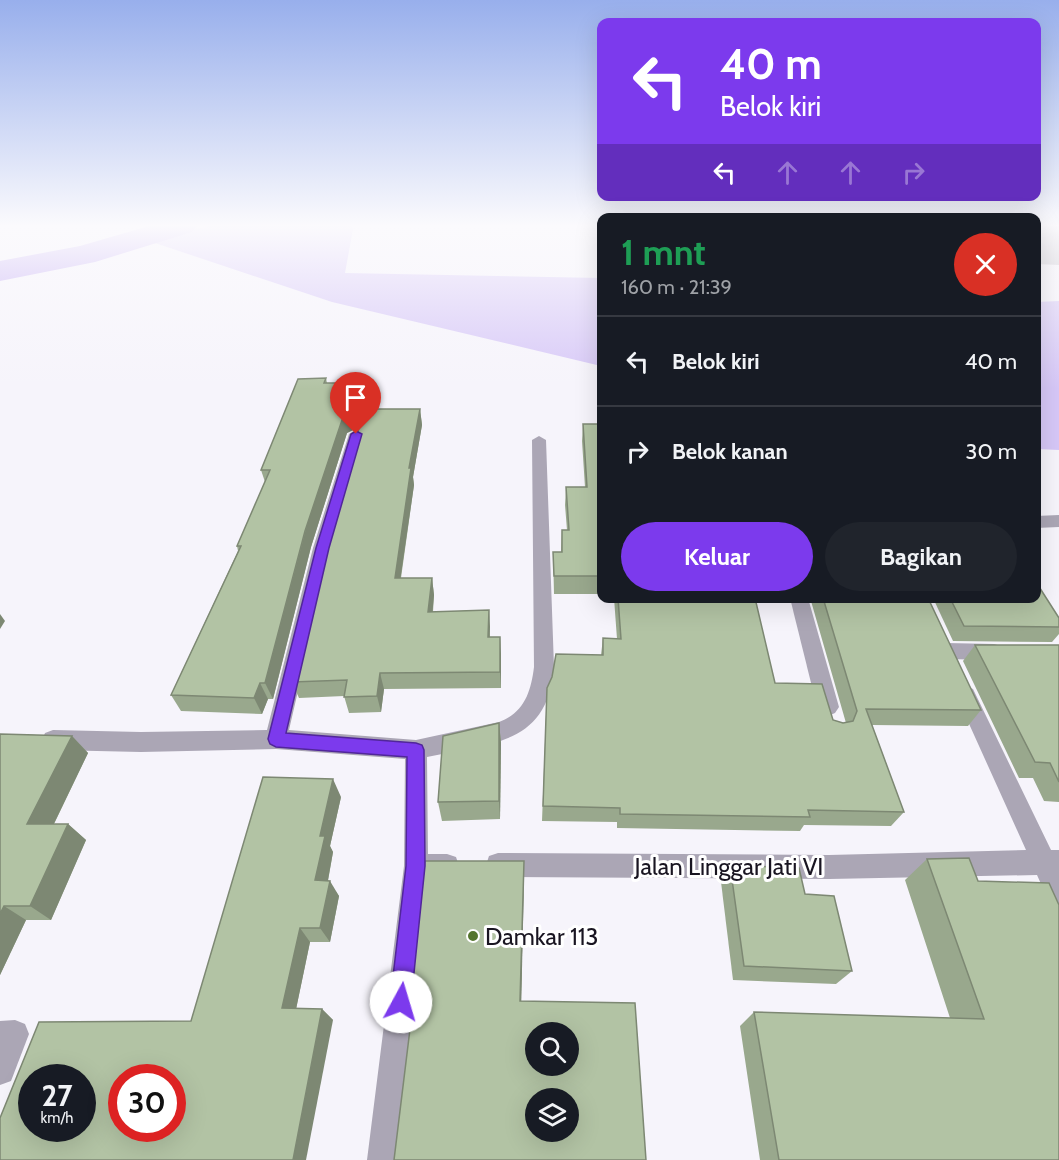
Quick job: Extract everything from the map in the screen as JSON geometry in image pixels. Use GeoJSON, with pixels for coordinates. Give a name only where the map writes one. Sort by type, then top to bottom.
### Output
{"type":"FeatureCollection","features":[{"type":"Feature","properties":{"kind":"street"},"geometry":{"type":"LineString","coordinates":[[276,739],[322,548],[356,434]]}},
{"type":"Feature","properties":{"kind":"street"},"geometry":{"type":"LineString","coordinates":[[35,740],[141,742],[276,739],[416,750],[516,725],[528,715],[542,688],[539,440]]}},
{"type":"Feature","properties":{"kind":"street"},"geometry":{"type":"LineString","coordinates":[[1041,522],[1059,521]]}},
{"type":"Feature","properties":{"kind":"street"},"geometry":{"type":"LineString","coordinates":[[800,603],[834,728]]}},
{"type":"Feature","properties":{"kind":"street"},"geometry":{"type":"LineString","coordinates":[[936,630],[1051,862],[1059,895]]}},
{"type":"Feature","properties":{"kind":"street"},"geometry":{"type":"LineString","coordinates":[[945,651],[1014,652]]}},
{"type":"Feature","properties":{"kind":"street"},"geometry":{"type":"LineString","coordinates":[[383,1160],[416,866],[416,750]]}},
{"type":"Feature","properties":{"kind":"street","name":"Jalan Linggar Jati VI"},"geometry":{"type":"LineString","coordinates":[[416,866],[829,867],[1051,862]]}},
{"type":"Feature","properties":{"kind":"street"},"geometry":{"type":"LineString","coordinates":[[0,1035],[15,1034],[0,1070]]}},
{"type":"Feature","properties":{"kind":"shaded area"},"geometry":{"type":"Polygon","coordinates":[[[266,280],[597,280],[597,365],[332,302],[266,280]]]}},
{"type":"Feature","properties":{"kind":"shaded area"},"geometry":{"type":"Polygon","coordinates":[[[1059,301],[1059,450],[1041,449],[1041,302],[1059,301]]]}},
{"type":"Feature","properties":{"kind":"building"},"geometry":{"type":"Polygon","coordinates":[[[326,378],[324,383],[346,383],[338,409],[420,409],[409,468],[411,468],[395,578],[432,578],[428,612],[489,610],[488,637],[500,637],[500,672],[380,673],[377,696],[344,697],[347,680],[292,682],[328,532],[362,418],[354,412],[343,417],[305,531],[265,683],[260,683],[254,698],[171,695],[241,546],[237,546],[270,470],[261,470],[298,379],[326,378]]]}},
{"type":"Feature","properties":{"kind":"building"},"geometry":{"type":"Polygon","coordinates":[[[583,424],[597,424],[597,576],[554,576],[553,552],[562,552],[562,530],[569,530],[566,487],[587,487],[583,424]]]}},
{"type":"Feature","properties":{"kind":"building"},"geometry":{"type":"Polygon","coordinates":[[[1041,590],[1059,618],[1059,627],[964,626],[952,603],[1041,603],[1041,590]]]}},
{"type":"Feature","properties":{"kind":"building"},"geometry":{"type":"Polygon","coordinates":[[[618,603],[756,603],[775,683],[822,684],[833,720],[843,723],[853,721],[857,711],[825,603],[930,603],[981,710],[866,709],[904,812],[808,810],[810,817],[620,814],[620,808],[543,806],[547,688],[552,677],[556,654],[603,655],[603,638],[621,639],[618,603]]]}},
{"type":"Feature","properties":{"kind":"building"},"geometry":{"type":"Polygon","coordinates":[[[975,645],[1059,645],[1059,782],[1050,763],[1035,762],[975,645]]]}},
{"type":"Feature","properties":{"kind":"building"},"geometry":{"type":"Polygon","coordinates":[[[499,723],[499,801],[438,802],[443,736],[499,723]]]}},
{"type":"Feature","properties":{"kind":"building"},"geometry":{"type":"Polygon","coordinates":[[[0,734],[72,736],[27,824],[68,824],[30,906],[4,906],[0,914],[0,734]]]}},
{"type":"Feature","properties":{"kind":"building"},"geometry":{"type":"Polygon","coordinates":[[[263,777],[333,779],[320,836],[325,836],[315,880],[330,881],[320,928],[300,928],[282,1008],[322,1009],[293,1160],[0,1160],[0,1118],[18,1074],[18,1142],[96,1142],[96,1064],[22,1064],[39,1022],[191,1021],[263,777]]]}},
{"type":"Feature","properties":{"kind":"building"},"geometry":{"type":"Polygon","coordinates":[[[969,858],[978,881],[1049,883],[1059,905],[1059,1160],[779,1160],[754,1012],[984,1019],[927,859],[969,858]]]}},
{"type":"Feature","properties":{"kind":"building"},"geometry":{"type":"Polygon","coordinates":[[[425,861],[524,861],[520,1001],[635,1003],[646,1160],[394,1160],[416,980],[411,980],[425,861]]]}},
{"type":"Feature","properties":{"kind":"building"},"geometry":{"type":"Polygon","coordinates":[[[730,865],[799,868],[805,894],[834,896],[852,971],[744,966],[730,865]]]}},
{"type":"Feature","properties":{"kind":"place","name":"Damkar 113"},"geometry":{"type":"Point","coordinates":[473,936]}},
{"type":"Feature","properties":{"kind":"route"},"geometry":{"type":"LineString","coordinates":[[356,434],[322,548],[276,739],[416,750],[416,866],[401,1002]]}}]}
